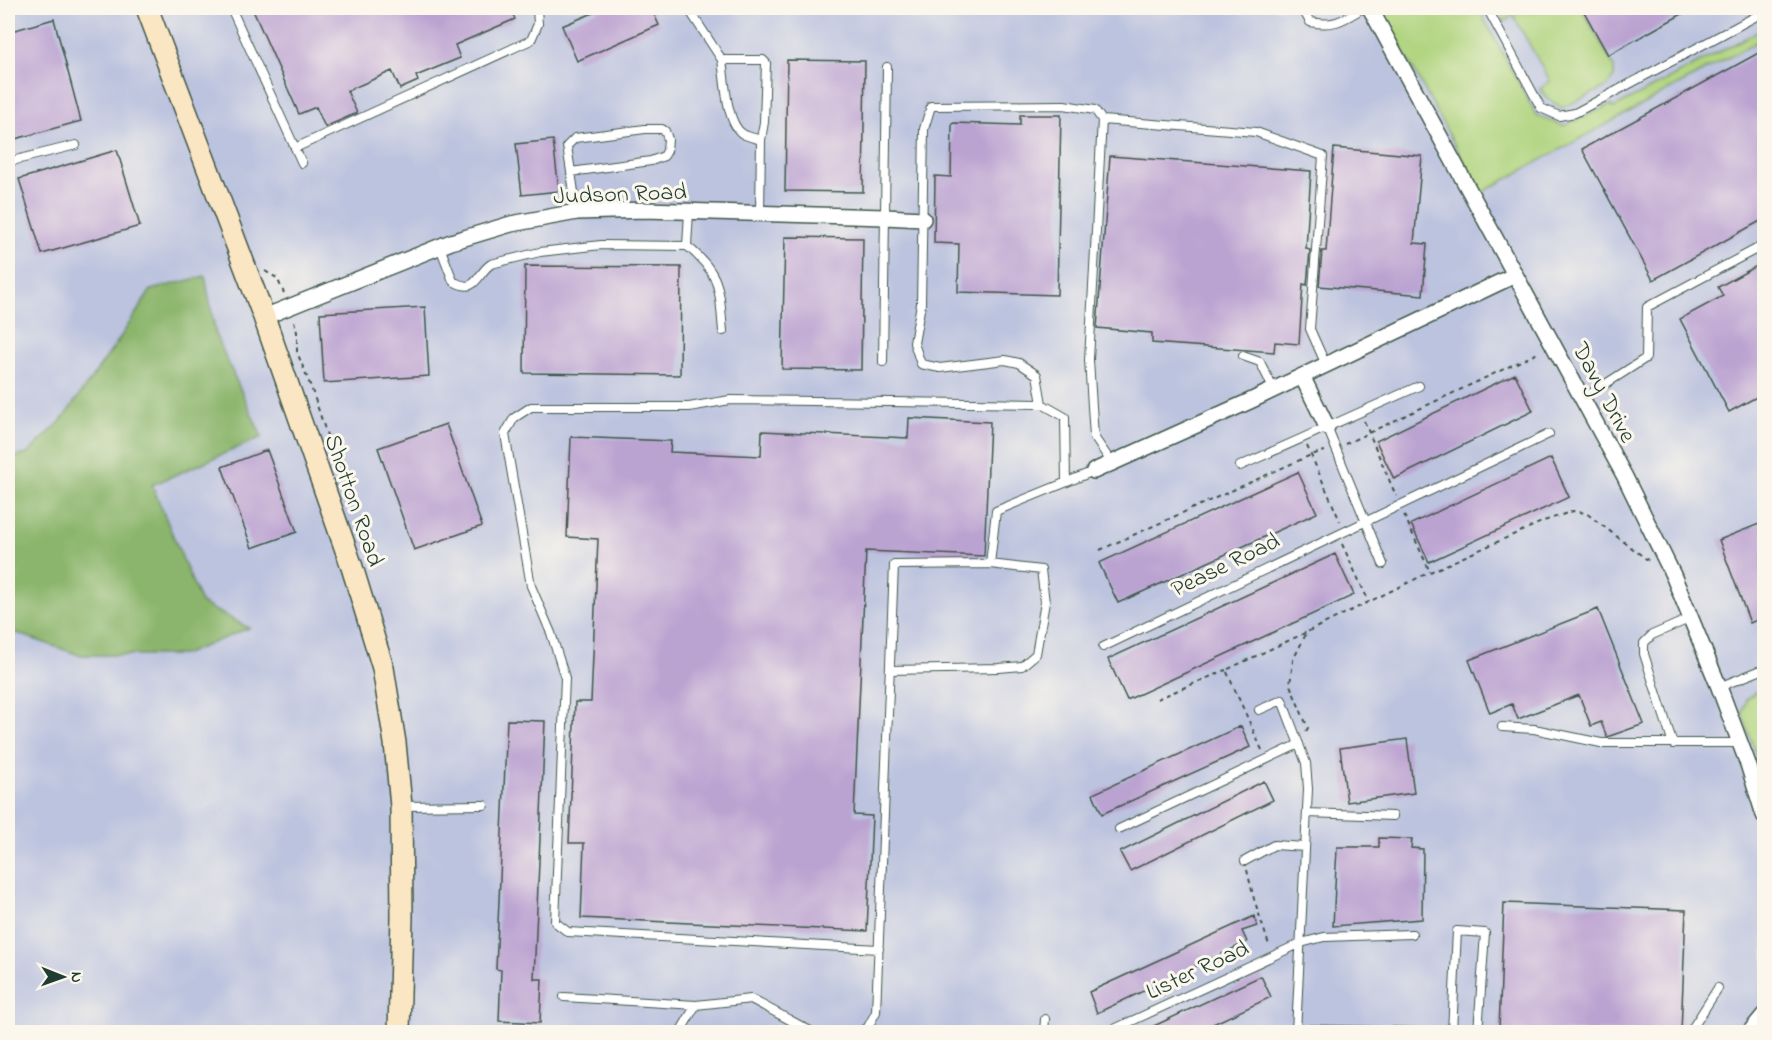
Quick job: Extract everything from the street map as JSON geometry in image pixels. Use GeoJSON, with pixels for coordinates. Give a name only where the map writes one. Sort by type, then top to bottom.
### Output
{"type":"FeatureCollection","features":[{"type":"Feature","properties":{"kind":"street","name":"Shotton Road"},"geometry":{"type":"LineString","coordinates":[[147,8],[264,317],[352,567],[383,668],[395,743],[401,806],[402,917],[399,1032]]}},
{"type":"Feature","properties":{"kind":"street","name":"Davy Drive"},"geometry":{"type":"LineString","coordinates":[[1370,8],[1625,477],[1673,575],[1719,687],[1764,815]]}},
{"type":"Feature","properties":{"kind":"street","name":"Judson Road"},"geometry":{"type":"LineString","coordinates":[[264,317],[440,247],[511,224],[577,212],[645,210],[923,219]]}},
{"type":"Feature","properties":{"kind":"street"},"geometry":{"type":"LineString","coordinates":[[1094,471],[1274,390],[1515,275]]}},
{"type":"Feature","properties":{"kind":"street"},"geometry":{"type":"LineString","coordinates":[[1302,376],[1326,427]]}},
{"type":"Feature","properties":{"kind":"street"},"geometry":{"type":"LineString","coordinates":[[1750,1032],[1764,1015]]}},
{"type":"Feature","properties":{"kind":"lane"},"geometry":{"type":"LineString","coordinates":[[231,8],[302,163]]}},
{"type":"Feature","properties":{"kind":"lane"},"geometry":{"type":"LineString","coordinates":[[295,148],[531,40],[538,24],[537,8]]}},
{"type":"Feature","properties":{"kind":"lane"},"geometry":{"type":"LineString","coordinates":[[688,8],[722,60],[732,119],[736,128],[742,134],[761,140]]}},
{"type":"Feature","properties":{"kind":"lane"},"geometry":{"type":"LineString","coordinates":[[1302,8],[1310,22],[1324,25],[1341,21],[1363,8]]}},
{"type":"Feature","properties":{"kind":"lane"},"geometry":{"type":"LineString","coordinates":[[1487,8],[1541,108],[1559,116],[1575,113],[1764,12]]}},
{"type":"Feature","properties":{"kind":"lane"},"geometry":{"type":"LineString","coordinates":[[722,60],[765,61],[760,214]]}},
{"type":"Feature","properties":{"kind":"lane"},"geometry":{"type":"LineString","coordinates":[[884,362],[887,67]]}},
{"type":"Feature","properties":{"kind":"lane"},"geometry":{"type":"LineString","coordinates":[[1042,404],[1037,375],[1019,363],[1005,360],[940,368],[921,364],[914,343],[921,304],[924,129],[931,106],[1064,105],[1095,110],[1102,120],[1089,360],[1094,437],[1112,463]]}},
{"type":"Feature","properties":{"kind":"lane"},"geometry":{"type":"LineString","coordinates":[[1102,120],[1256,132],[1323,156],[1310,329],[1326,365]]}},
{"type":"Feature","properties":{"kind":"lane"},"geometry":{"type":"LineString","coordinates":[[571,172],[651,161],[664,156],[668,152],[666,134],[662,129],[651,128],[575,138],[567,146],[577,212]]}},
{"type":"Feature","properties":{"kind":"lane"},"geometry":{"type":"LineString","coordinates":[[8,162],[76,145]]}},
{"type":"Feature","properties":{"kind":"lane"},"geometry":{"type":"LineString","coordinates":[[687,246],[689,212]]}},
{"type":"Feature","properties":{"kind":"lane"},"geometry":{"type":"LineString","coordinates":[[440,247],[453,281],[465,286],[479,279],[486,266],[540,252],[601,245],[687,246],[708,266],[715,277],[723,331]]}},
{"type":"Feature","properties":{"kind":"lane"},"geometry":{"type":"LineString","coordinates":[[1582,399],[1646,358],[1647,307],[1764,245]]}},
{"type":"Feature","properties":{"kind":"lane"},"geometry":{"type":"LineString","coordinates":[[1243,356],[1260,362],[1274,390]]}},
{"type":"Feature","properties":{"kind":"lane"},"geometry":{"type":"LineString","coordinates":[[1240,466],[1419,386]]}},
{"type":"Feature","properties":{"kind":"lane"},"geometry":{"type":"LineString","coordinates":[[879,949],[568,932],[555,922],[565,678],[551,633],[531,586],[506,434],[514,417],[531,407],[689,408],[730,400],[1042,404],[1065,417],[1066,482]]}},
{"type":"Feature","properties":{"kind":"lane"},"geometry":{"type":"LineString","coordinates":[[1326,427],[1383,564]]}},
{"type":"Feature","properties":{"kind":"lane","name":"Pease Road"},"geometry":{"type":"LineString","coordinates":[[1103,647],[1549,434]]}},
{"type":"Feature","properties":{"kind":"lane"},"geometry":{"type":"LineString","coordinates":[[990,564],[996,511],[1094,471]]}},
{"type":"Feature","properties":{"kind":"lane"},"geometry":{"type":"LineString","coordinates":[[859,1032],[868,1027],[876,1012],[894,564],[990,564],[1041,570],[1044,602],[1036,654],[1022,666],[890,670]]}},
{"type":"Feature","properties":{"kind":"lane"},"geometry":{"type":"LineString","coordinates":[[1673,744],[1644,654],[1644,642],[1652,635],[1691,618]]}},
{"type":"Feature","properties":{"kind":"lane"},"geometry":{"type":"LineString","coordinates":[[1719,687],[1764,669]]}},
{"type":"Feature","properties":{"kind":"lane"},"geometry":{"type":"LineString","coordinates":[[1259,710],[1282,700],[1306,763],[1308,789],[1297,1031],[1421,1032]]}},
{"type":"Feature","properties":{"kind":"lane"},"geometry":{"type":"LineString","coordinates":[[1502,727],[1534,729],[1601,743],[1740,743]]}},
{"type":"Feature","properties":{"kind":"lane"},"geometry":{"type":"LineString","coordinates":[[1119,829],[1299,744]]}},
{"type":"Feature","properties":{"kind":"lane"},"geometry":{"type":"LineString","coordinates":[[401,806],[484,806]]}},
{"type":"Feature","properties":{"kind":"lane"},"geometry":{"type":"LineString","coordinates":[[1307,813],[1393,816]]}},
{"type":"Feature","properties":{"kind":"lane"},"geometry":{"type":"LineString","coordinates":[[1245,861],[1274,845],[1305,847]]}},
{"type":"Feature","properties":{"kind":"lane"},"geometry":{"type":"LineString","coordinates":[[1452,1032],[1457,932],[1485,933],[1478,1032]]}},
{"type":"Feature","properties":{"kind":"lane","name":"Lister Road"},"geometry":{"type":"LineString","coordinates":[[1110,1031],[1301,944],[1324,937],[1412,934]]}},
{"type":"Feature","properties":{"kind":"lane"},"geometry":{"type":"LineString","coordinates":[[1689,1032],[1718,988]]}},
{"type":"Feature","properties":{"kind":"lane"},"geometry":{"type":"LineString","coordinates":[[564,997],[696,1005],[751,999],[812,1032]]}},
{"type":"Feature","properties":{"kind":"lane"},"geometry":{"type":"LineString","coordinates":[[680,1032],[696,1005]]}},
{"type":"Feature","properties":{"kind":"lane"},"geometry":{"type":"LineString","coordinates":[[1044,1032],[1045,1019]]}},
{"type":"Feature","properties":{"kind":"path"},"geometry":{"type":"LineString","coordinates":[[1360,412],[1430,572]]}},
{"type":"Feature","properties":{"kind":"path"},"geometry":{"type":"LineString","coordinates":[[1303,438],[1368,602]]}},
{"type":"Feature","properties":{"kind":"path"},"geometry":{"type":"LineString","coordinates":[[1157,699],[1226,670],[1430,572],[1544,521],[1573,511],[1586,513],[1650,561]]}},
{"type":"Feature","properties":{"kind":"path"},"geometry":{"type":"LineString","coordinates":[[1299,744],[1308,728],[1290,685],[1293,660],[1307,632]]}},
{"type":"Feature","properties":{"kind":"path"},"geometry":{"type":"LineString","coordinates":[[1226,670],[1267,759]]}},
{"type":"Feature","properties":{"kind":"path"},"geometry":{"type":"LineString","coordinates":[[1245,861],[1254,899],[1273,956]]}},
{"type":"Feature","properties":{"kind":"shaded area"},"geometry":{"type":"Polygon","coordinates":[[[8,8],[1764,8],[1764,1032],[8,1032],[8,8]]]}},
{"type":"Feature","properties":{"kind":"green space"},"geometry":{"type":"Polygon","coordinates":[[[1380,8],[1432,8],[1434,11],[1440,8],[1478,8],[1536,115],[1563,126],[1610,105],[1614,108],[1764,28],[1764,38],[1481,193],[1380,8]]]}},
{"type":"Feature","properties":{"kind":"green space"},"geometry":{"type":"Polygon","coordinates":[[[1506,8],[1528,8],[1531,13],[1543,8],[1581,8],[1614,67],[1614,76],[1608,86],[1562,108],[1548,99],[1540,89],[1550,81],[1513,15],[1504,22],[1502,11],[1506,8]]]}},
{"type":"Feature","properties":{"kind":"green space"},"geometry":{"type":"Polygon","coordinates":[[[205,276],[216,336],[262,437],[152,485],[201,603],[249,628],[183,655],[79,655],[8,630],[8,458],[27,454],[61,421],[151,290],[205,276]]]}},
{"type":"Feature","properties":{"kind":"green space"},"geometry":{"type":"Polygon","coordinates":[[[1757,691],[1764,691],[1764,779],[1742,713],[1746,700],[1757,691]]]}},
{"type":"Feature","properties":{"kind":"building"},"geometry":{"type":"Polygon","coordinates":[[[252,8],[510,8],[515,19],[455,45],[460,58],[416,76],[418,81],[400,89],[392,71],[347,91],[357,113],[325,127],[316,107],[299,114],[252,8]]]}},
{"type":"Feature","properties":{"kind":"building"},"geometry":{"type":"Polygon","coordinates":[[[605,8],[651,8],[659,25],[577,61],[562,26],[605,8]]]}},
{"type":"Feature","properties":{"kind":"building"},"geometry":{"type":"Polygon","coordinates":[[[1582,8],[1693,8],[1608,55],[1582,8]]]}},
{"type":"Feature","properties":{"kind":"building"},"geometry":{"type":"Polygon","coordinates":[[[54,19],[81,121],[8,141],[8,32],[54,19]]]}},
{"type":"Feature","properties":{"kind":"building"},"geometry":{"type":"Polygon","coordinates":[[[1764,50],[1764,219],[1653,280],[1582,149],[1764,50]]]}},
{"type":"Feature","properties":{"kind":"building"},"geometry":{"type":"Polygon","coordinates":[[[787,60],[865,61],[863,192],[785,191],[787,60]]]}},
{"type":"Feature","properties":{"kind":"building"},"geometry":{"type":"Polygon","coordinates":[[[1020,115],[1061,115],[1057,295],[958,292],[959,244],[934,243],[935,176],[951,177],[952,123],[1020,125],[1020,115]]]}},
{"type":"Feature","properties":{"kind":"building"},"geometry":{"type":"Polygon","coordinates":[[[553,140],[559,191],[522,195],[516,144],[553,140]]]}},
{"type":"Feature","properties":{"kind":"building"},"geometry":{"type":"Polygon","coordinates":[[[1334,148],[1422,156],[1414,243],[1427,244],[1423,295],[1319,286],[1322,251],[1326,251],[1334,148]]]}},
{"type":"Feature","properties":{"kind":"building"},"geometry":{"type":"Polygon","coordinates":[[[117,150],[140,226],[42,254],[19,179],[117,150]]]}},
{"type":"Feature","properties":{"kind":"building"},"geometry":{"type":"Polygon","coordinates":[[[1110,156],[1311,171],[1306,249],[1310,250],[1307,285],[1303,284],[1299,344],[1275,342],[1274,352],[1152,343],[1152,333],[1097,328],[1110,156]]]}},
{"type":"Feature","properties":{"kind":"building"},"geometry":{"type":"Polygon","coordinates":[[[785,237],[863,238],[861,370],[782,369],[785,237]]]}},
{"type":"Feature","properties":{"kind":"building"},"geometry":{"type":"Polygon","coordinates":[[[1764,262],[1764,393],[1729,412],[1680,319],[1723,296],[1718,287],[1764,262]]]}},
{"type":"Feature","properties":{"kind":"building"},"geometry":{"type":"Polygon","coordinates":[[[525,266],[681,267],[680,375],[524,373],[525,266]]]}},
{"type":"Feature","properties":{"kind":"building"},"geometry":{"type":"Polygon","coordinates":[[[425,307],[429,376],[324,383],[320,313],[425,307]]]}},
{"type":"Feature","properties":{"kind":"building"},"geometry":{"type":"Polygon","coordinates":[[[1515,374],[1533,411],[1394,479],[1376,441],[1515,374]]]}},
{"type":"Feature","properties":{"kind":"building"},"geometry":{"type":"Polygon","coordinates":[[[909,418],[990,422],[984,556],[866,551],[854,815],[872,816],[867,931],[581,918],[584,843],[569,843],[575,702],[591,702],[598,539],[567,537],[571,437],[671,441],[670,452],[761,456],[762,431],[908,438],[909,418]]]}},
{"type":"Feature","properties":{"kind":"building"},"geometry":{"type":"Polygon","coordinates":[[[446,424],[482,526],[414,550],[378,448],[446,424]]]}},
{"type":"Feature","properties":{"kind":"building"},"geometry":{"type":"Polygon","coordinates":[[[267,450],[297,532],[252,548],[222,467],[267,450]]]}},
{"type":"Feature","properties":{"kind":"building"},"geometry":{"type":"Polygon","coordinates":[[[1551,458],[1569,497],[1429,562],[1411,524],[1551,458]]]}},
{"type":"Feature","properties":{"kind":"building"},"geometry":{"type":"Polygon","coordinates":[[[1298,472],[1317,513],[1118,603],[1099,563],[1298,472]]]}},
{"type":"Feature","properties":{"kind":"building"},"geometry":{"type":"Polygon","coordinates":[[[1764,522],[1764,617],[1750,623],[1719,540],[1764,522]]]}},
{"type":"Feature","properties":{"kind":"building"},"geometry":{"type":"Polygon","coordinates":[[[1335,554],[1354,595],[1127,700],[1108,659],[1335,554]]]}},
{"type":"Feature","properties":{"kind":"building"},"geometry":{"type":"Polygon","coordinates":[[[1598,609],[1644,724],[1607,737],[1601,722],[1591,726],[1579,695],[1518,719],[1512,704],[1490,713],[1469,660],[1598,609]]]}},
{"type":"Feature","properties":{"kind":"building"},"geometry":{"type":"Polygon","coordinates":[[[507,720],[545,721],[534,979],[542,979],[540,1023],[499,1021],[501,970],[496,969],[507,720]]]}},
{"type":"Feature","properties":{"kind":"building"},"geometry":{"type":"Polygon","coordinates":[[[1241,726],[1250,747],[1102,814],[1093,794],[1241,726]]]}},
{"type":"Feature","properties":{"kind":"building"},"geometry":{"type":"Polygon","coordinates":[[[1407,739],[1414,793],[1347,802],[1340,748],[1407,739]]]}},
{"type":"Feature","properties":{"kind":"building"},"geometry":{"type":"Polygon","coordinates":[[[1264,781],[1273,800],[1130,871],[1120,852],[1264,781]]]}},
{"type":"Feature","properties":{"kind":"building"},"geometry":{"type":"Polygon","coordinates":[[[1379,838],[1412,839],[1411,848],[1423,849],[1422,919],[1333,926],[1337,847],[1379,847],[1379,838]]]}},
{"type":"Feature","properties":{"kind":"building"},"geometry":{"type":"Polygon","coordinates":[[[1504,903],[1686,910],[1681,1032],[1499,1030],[1504,903]]]}},
{"type":"Feature","properties":{"kind":"building"},"geometry":{"type":"Polygon","coordinates":[[[1254,916],[1257,926],[1242,931],[1247,942],[1097,1013],[1089,992],[1254,916]]]}},
{"type":"Feature","properties":{"kind":"building"},"geometry":{"type":"Polygon","coordinates":[[[1261,976],[1271,997],[1196,1032],[1141,1032],[1261,976]]]}}]}
